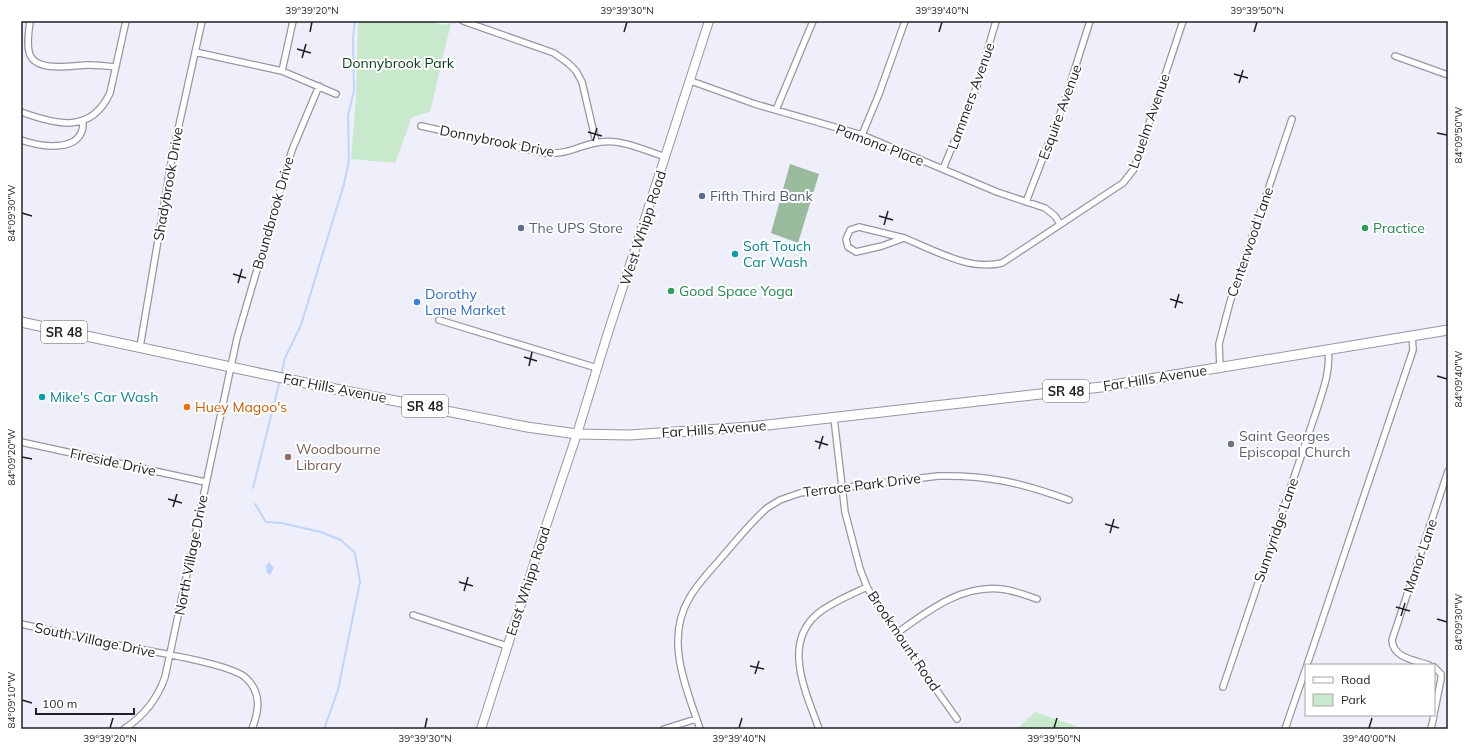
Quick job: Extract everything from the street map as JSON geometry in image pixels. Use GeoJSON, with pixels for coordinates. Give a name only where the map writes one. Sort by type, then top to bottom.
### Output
{"type":"FeatureCollection","features":[{"type":"Feature","properties":{"kind":"main road","name":"Far Hills Avenue"},"geometry":{"type":"LineString","coordinates":[[21,322],[140,348],[527,427],[578,434],[673,432],[750,427],[1093,388],[1448,330]]}},
{"type":"Feature","properties":{"kind":"street"},"geometry":{"type":"LineString","coordinates":[[30,21],[29,50],[32,58],[39,64],[54,66],[88,65],[116,67]]}},
{"type":"Feature","properties":{"kind":"street"},"geometry":{"type":"LineString","coordinates":[[21,112],[62,124],[83,121],[96,114],[106,102],[110,93],[126,21]]}},
{"type":"Feature","properties":{"kind":"street","name":"Shadybrook Drive"},"geometry":{"type":"LineString","coordinates":[[140,348],[172,157],[202,21]]}},
{"type":"Feature","properties":{"kind":"street"},"geometry":{"type":"LineString","coordinates":[[282,71],[293,21]]}},
{"type":"Feature","properties":{"kind":"street"},"geometry":{"type":"LineString","coordinates":[[463,21],[554,53],[568,63],[576,71],[582,82],[596,142]]}},
{"type":"Feature","properties":{"kind":"street","name":"West Whipp Road"},"geometry":{"type":"LineString","coordinates":[[578,434],[597,368],[709,21]]}},
{"type":"Feature","properties":{"kind":"street"},"geometry":{"type":"LineString","coordinates":[[776,110],[813,21]]}},
{"type":"Feature","properties":{"kind":"street"},"geometry":{"type":"LineString","coordinates":[[862,135],[882,88],[905,21]]}},
{"type":"Feature","properties":{"kind":"street","name":"Lammers Avenue"},"geometry":{"type":"LineString","coordinates":[[943,169],[977,86],[996,21]]}},
{"type":"Feature","properties":{"kind":"street","name":"Esquire Avenue"},"geometry":{"type":"LineString","coordinates":[[1026,202],[1063,106],[1090,21]]}},
{"type":"Feature","properties":{"kind":"street","name":"Louelm Avenue"},"geometry":{"type":"LineString","coordinates":[[904,238],[970,264],[989,266],[1010,259],[1123,183],[1131,174],[1183,21]]}},
{"type":"Feature","properties":{"kind":"street"},"geometry":{"type":"LineString","coordinates":[[195,52],[282,71],[336,94]]}},
{"type":"Feature","properties":{"kind":"street"},"geometry":{"type":"LineString","coordinates":[[1395,56],[1448,75]]}},
{"type":"Feature","properties":{"kind":"street","name":"Pamona Place"},"geometry":{"type":"LineString","coordinates":[[690,81],[776,110],[862,135],[997,192],[1045,208],[1055,216],[1060,224]]}},
{"type":"Feature","properties":{"kind":"street","name":"Boundbrook Drive"},"geometry":{"type":"LineString","coordinates":[[231,366],[237,338],[292,150],[319,86]]}},
{"type":"Feature","properties":{"kind":"street","name":"Centerwood Lane"},"geometry":{"type":"LineString","coordinates":[[1220,367],[1219,344],[1224,322],[1292,119]]}},
{"type":"Feature","properties":{"kind":"street"},"geometry":{"type":"LineString","coordinates":[[21,140],[38,146],[55,146],[72,143],[81,137],[84,129],[83,121]]}},
{"type":"Feature","properties":{"kind":"street","name":"Donnybrook Drive"},"geometry":{"type":"LineString","coordinates":[[421,126],[544,153],[571,152],[596,142],[619,143],[666,157]]}},
{"type":"Feature","properties":{"kind":"street"},"geometry":{"type":"LineString","coordinates":[[859,227],[904,238],[859,252],[848,247],[846,239],[850,230],[859,227]]}},
{"type":"Feature","properties":{"kind":"street"},"geometry":{"type":"LineString","coordinates":[[439,320],[597,368]]}},
{"type":"Feature","properties":{"kind":"street"},"geometry":{"type":"LineString","coordinates":[[1307,664],[1413,350],[1412,335]]}},
{"type":"Feature","properties":{"kind":"street","name":"Sunnyridge Lane"},"geometry":{"type":"LineString","coordinates":[[1223,687],[1318,408],[1329,364],[1328,349]]}},
{"type":"Feature","properties":{"kind":"street","name":"North Village Drive"},"geometry":{"type":"LineString","coordinates":[[124,729],[144,714],[156,697],[165,677],[231,366]]}},
{"type":"Feature","properties":{"kind":"street","name":"Brookmount Road"},"geometry":{"type":"LineString","coordinates":[[834,418],[849,532],[867,586],[884,616],[897,632],[957,719]]}},
{"type":"Feature","properties":{"kind":"street","name":"East Whipp Road"},"geometry":{"type":"LineString","coordinates":[[481,729],[507,646],[578,434]]}},
{"type":"Feature","properties":{"kind":"street","name":"Fireside Drive"},"geometry":{"type":"LineString","coordinates":[[21,442],[206,482]]}},
{"type":"Feature","properties":{"kind":"street","name":"Manor Lane"},"geometry":{"type":"LineString","coordinates":[[1426,664],[1397,653],[1392,645],[1392,640],[1448,471]]}},
{"type":"Feature","properties":{"kind":"street","name":"Terrace Park Drive"},"geometry":{"type":"LineString","coordinates":[[700,729],[678,655],[680,621],[690,596],[714,565],[768,508],[780,500],[800,493],[842,487],[938,476],[977,476],[1020,484],[1069,500]]}},
{"type":"Feature","properties":{"kind":"street"},"geometry":{"type":"LineString","coordinates":[[819,729],[800,674],[798,662],[800,642],[809,624],[820,611],[867,586]]}},
{"type":"Feature","properties":{"kind":"street"},"geometry":{"type":"LineString","coordinates":[[897,632],[941,603],[970,591],[1001,589],[1036,599]]}},
{"type":"Feature","properties":{"kind":"street"},"geometry":{"type":"LineString","coordinates":[[413,615],[507,646]]}},
{"type":"Feature","properties":{"kind":"street","name":"South Village Drive"},"geometry":{"type":"LineString","coordinates":[[21,624],[170,655],[233,670],[245,677],[254,687],[258,700],[257,716],[252,729]]}},
{"type":"Feature","properties":{"kind":"street"},"geometry":{"type":"LineString","coordinates":[[1435,668],[1442,679],[1435,710]]}},
{"type":"Feature","properties":{"kind":"street"},"geometry":{"type":"LineString","coordinates":[[1285,729],[1305,671]]}},
{"type":"Feature","properties":{"kind":"street"},"geometry":{"type":"LineString","coordinates":[[1431,729],[1434,716]]}},
{"type":"Feature","properties":{"kind":"street"},"geometry":{"type":"LineString","coordinates":[[664,729],[696,719]]}},
{"type":"Feature","properties":{"kind":"green space","name":"Donnybrook Park"},"geometry":{"type":"Polygon","coordinates":[[[358,21],[434,21],[442,25],[451,23],[430,112],[412,117],[395,163],[351,159],[356,98],[358,21]]]}},
{"type":"Feature","properties":{"kind":"green space"},"geometry":{"type":"Polygon","coordinates":[[[790,164],[819,174],[798,243],[771,233],[790,164]]]}},
{"type":"Feature","properties":{"kind":"green space"},"geometry":{"type":"Polygon","coordinates":[[[1035,712],[1085,729],[1017,729],[1035,712]]]}},
{"type":"Feature","properties":{"kind":"water"},"geometry":{"type":"Polygon","coordinates":[[[269,562],[274,568],[270,575],[267,573],[266,566],[269,562]]]}},
{"type":"Feature","properties":{"kind":"waterway"},"geometry":{"type":"LineString","coordinates":[[281,376],[285,358],[301,325],[344,184],[349,160],[348,115],[354,91],[353,38],[355,21]]}},
{"type":"Feature","properties":{"kind":"waterway"},"geometry":{"type":"LineString","coordinates":[[253,488],[280,380]]}},
{"type":"Feature","properties":{"kind":"waterway"},"geometry":{"type":"LineString","coordinates":[[255,504],[266,522],[281,523],[321,532],[341,540],[355,553],[360,582],[338,690],[324,729]]}},
{"type":"Feature","properties":{"kind":"place","name":"Fifth Third Bank"},"geometry":{"type":"Point","coordinates":[702,196]}},
{"type":"Feature","properties":{"kind":"place","name":"The UPS Store"},"geometry":{"type":"Point","coordinates":[521,228]}},
{"type":"Feature","properties":{"kind":"place","name":"Practice"},"geometry":{"type":"Point","coordinates":[1365,228]}},
{"type":"Feature","properties":{"kind":"place","name":"Soft Touch Car Wash"},"geometry":{"type":"Point","coordinates":[735,254]}},
{"type":"Feature","properties":{"kind":"place","name":"Good Space Yoga"},"geometry":{"type":"Point","coordinates":[671,291]}},
{"type":"Feature","properties":{"kind":"place","name":"Dorothy Lane Market"},"geometry":{"type":"Point","coordinates":[417,302]}},
{"type":"Feature","properties":{"kind":"place","name":"Mike's Car Wash"},"geometry":{"type":"Point","coordinates":[42,397]}},
{"type":"Feature","properties":{"kind":"place","name":"Huey Magoo's"},"geometry":{"type":"Point","coordinates":[187,407]}},
{"type":"Feature","properties":{"kind":"place","name":"Saint Georges Episcopal Church"},"geometry":{"type":"Point","coordinates":[1231,444]}},
{"type":"Feature","properties":{"kind":"place","name":"Woodbourne Library"},"geometry":{"type":"Point","coordinates":[288,457]}}]}
